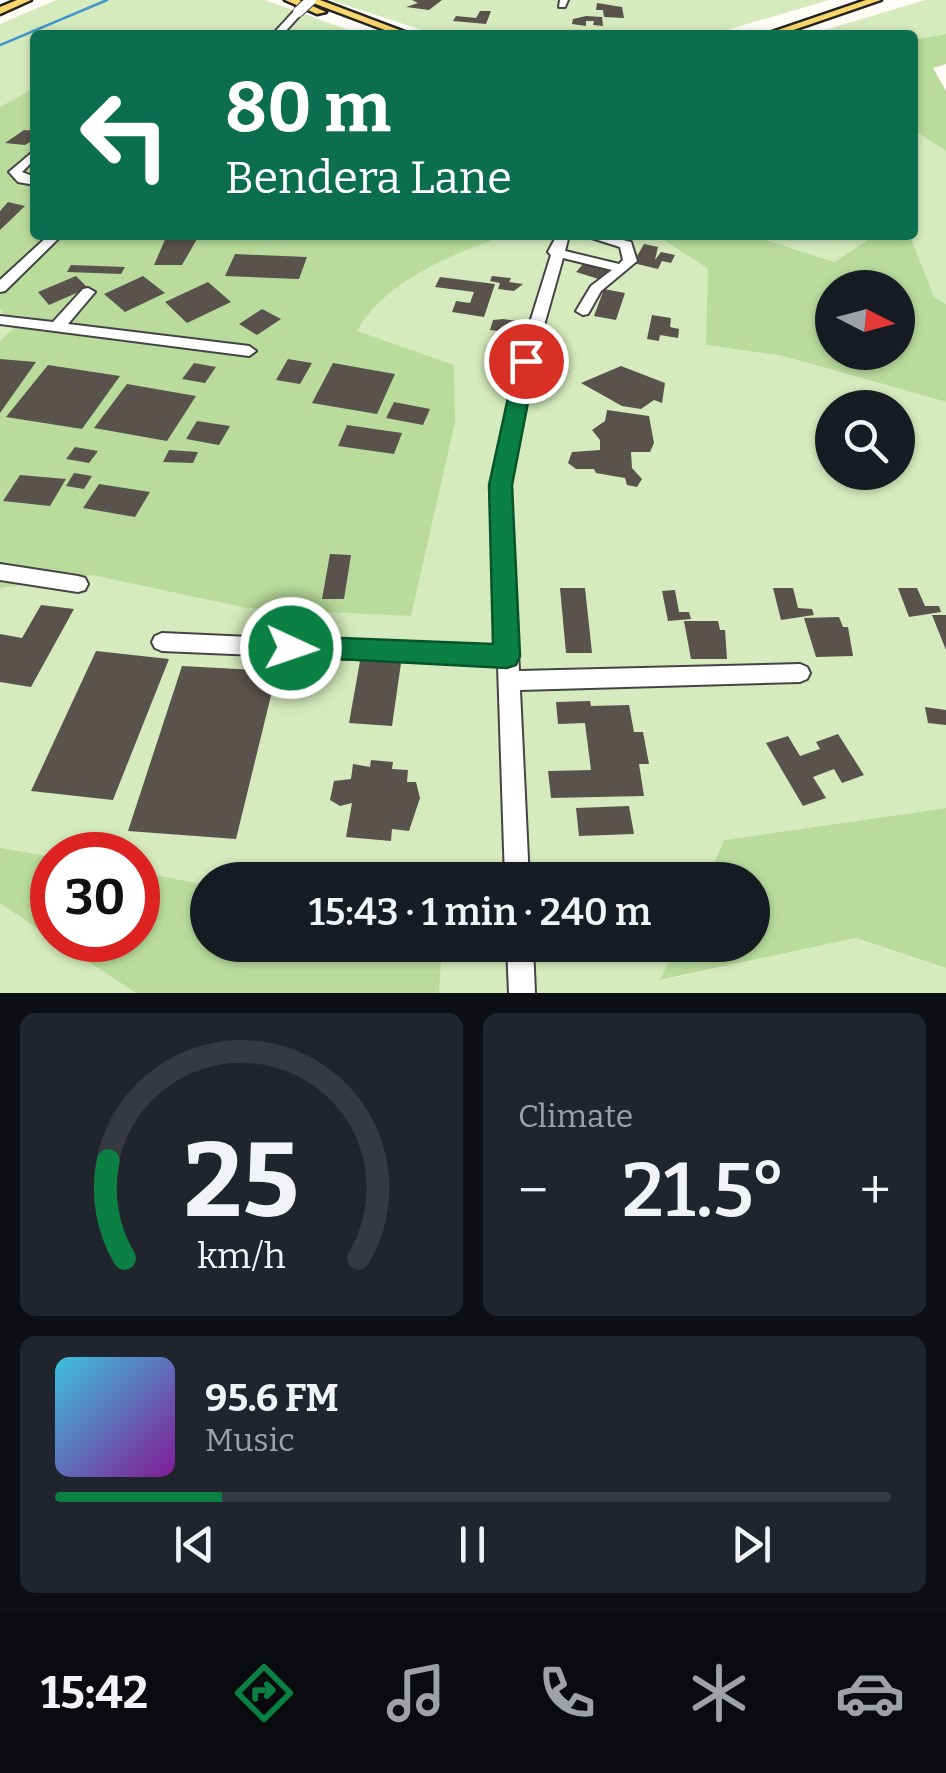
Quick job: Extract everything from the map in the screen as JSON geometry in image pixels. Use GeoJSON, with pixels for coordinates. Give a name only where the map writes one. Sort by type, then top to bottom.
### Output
{"type":"FeatureCollection","features":[{"type":"Feature","properties":{"kind":"main road"},"geometry":{"type":"LineString","coordinates":[[0,11],[26,0]]}},
{"type":"Feature","properties":{"kind":"main road"},"geometry":{"type":"LineString","coordinates":[[290,0],[366,30]]}},
{"type":"Feature","properties":{"kind":"main road"},"geometry":{"type":"LineString","coordinates":[[311,0],[394,30]]}},
{"type":"Feature","properties":{"kind":"main road"},"geometry":{"type":"LineString","coordinates":[[763,30],[855,0]]}},
{"type":"Feature","properties":{"kind":"main road"},"geometry":{"type":"LineString","coordinates":[[783,30],[876,0]]}},
{"type":"Feature","properties":{"kind":"street"},"geometry":{"type":"LineString","coordinates":[[281,30],[311,0]]}},
{"type":"Feature","properties":{"kind":"street"},"geometry":{"type":"LineString","coordinates":[[30,158],[16,172],[22,180],[30,181]]}},
{"type":"Feature","properties":{"kind":"street"},"geometry":{"type":"LineString","coordinates":[[0,288],[51,240]]}},
{"type":"Feature","properties":{"kind":"street"},"geometry":{"type":"LineString","coordinates":[[584,311],[596,290],[630,261],[626,245],[607,240]]}},
{"type":"Feature","properties":{"kind":"street"},"geometry":{"type":"LineString","coordinates":[[516,862],[500,485],[526,361],[559,243],[622,268]]}},
{"type":"Feature","properties":{"kind":"street"},"geometry":{"type":"LineString","coordinates":[[57,327],[88,292]]}},
{"type":"Feature","properties":{"kind":"street"},"geometry":{"type":"LineString","coordinates":[[0,320],[250,351]]}},
{"type":"Feature","properties":{"kind":"street"},"geometry":{"type":"LineString","coordinates":[[0,572],[78,584]]}},
{"type":"Feature","properties":{"kind":"street"},"geometry":{"type":"LineString","coordinates":[[162,642],[507,656]]}},
{"type":"Feature","properties":{"kind":"street"},"geometry":{"type":"LineString","coordinates":[[508,681],[800,672]]}},
{"type":"Feature","properties":{"kind":"street"},"geometry":{"type":"LineString","coordinates":[[521,962],[522,993]]}},
{"type":"Feature","properties":{"kind":"green space"},"geometry":{"type":"Polygon","coordinates":[[[56,0],[265,0],[349,30],[30,30],[30,240],[664,240],[708,269],[707,345],[783,356],[815,365],[815,370],[833,370],[903,390],[815,390],[815,490],[915,490],[915,393],[946,402],[946,808],[724,840],[714,862],[190,862],[190,962],[669,962],[662,980],[745,962],[770,962],[770,957],[856,938],[946,968],[946,993],[0,993],[0,24],[56,0]]]}},
{"type":"Feature","properties":{"kind":"green space"},"geometry":{"type":"Polygon","coordinates":[[[330,0],[829,0],[727,30],[422,30],[330,0]]]}},
{"type":"Feature","properties":{"kind":"green space"},"geometry":{"type":"Polygon","coordinates":[[[925,0],[946,0],[946,34],[918,39],[918,30],[825,30],[925,0]]]}},
{"type":"Feature","properties":{"kind":"green space"},"geometry":{"type":"Polygon","coordinates":[[[946,34],[946,64],[933,68],[946,91],[946,151],[918,133],[918,39],[946,34]]]}},
{"type":"Feature","properties":{"kind":"green space"},"geometry":{"type":"Polygon","coordinates":[[[30,91],[30,240],[490,240],[415,275],[382,300],[357,331],[454,365],[455,422],[411,616],[247,608],[92,575],[0,588],[0,341],[13,329],[0,309],[0,107],[30,91]]]}},
{"type":"Feature","properties":{"kind":"green space"},"geometry":{"type":"Polygon","coordinates":[[[918,133],[946,151],[946,304],[934,297],[912,240],[918,240],[918,133]]]}},
{"type":"Feature","properties":{"kind":"green space"},"geometry":{"type":"Polygon","coordinates":[[[664,240],[767,240],[834,262],[867,240],[912,240],[934,297],[946,304],[946,402],[915,393],[915,390],[833,370],[915,370],[915,270],[815,270],[815,365],[783,356],[706,345],[708,269],[664,240]]]}},
{"type":"Feature","properties":{"kind":"green space"},"geometry":{"type":"Polygon","coordinates":[[[768,240],[867,240],[834,262],[768,240]]]}},
{"type":"Feature","properties":{"kind":"green space"},"geometry":{"type":"Polygon","coordinates":[[[946,808],[946,968],[856,938],[770,956],[770,862],[714,862],[724,840],[946,808]]]}},
{"type":"Feature","properties":{"kind":"green space"},"geometry":{"type":"Polygon","coordinates":[[[0,848],[30,853],[30,923],[0,903],[0,848]]]}},
{"type":"Feature","properties":{"kind":"green space"},"geometry":{"type":"Polygon","coordinates":[[[160,876],[190,882],[190,962],[441,962],[439,993],[136,993],[89,962],[160,962],[160,876]]]}},
{"type":"Feature","properties":{"kind":"green space"},"geometry":{"type":"Polygon","coordinates":[[[668,962],[744,962],[660,980],[668,962]]]}},
{"type":"Feature","properties":{"kind":"building"},"geometry":{"type":"Polygon","coordinates":[[[412,0],[442,0],[429,10],[406,7],[418,3],[412,0]]]}},
{"type":"Feature","properties":{"kind":"building"},"geometry":{"type":"Polygon","coordinates":[[[597,3],[622,7],[624,18],[604,17],[603,10],[596,10],[597,3]]]}},
{"type":"Feature","properties":{"kind":"building"},"geometry":{"type":"Polygon","coordinates":[[[480,11],[491,11],[486,24],[453,21],[456,16],[476,18],[480,11]]]}},
{"type":"Feature","properties":{"kind":"building"},"geometry":{"type":"Polygon","coordinates":[[[602,17],[603,26],[593,25],[594,21],[586,21],[586,26],[572,24],[573,19],[602,17]]]}},
{"type":"Feature","properties":{"kind":"building"},"geometry":{"type":"Polygon","coordinates":[[[24,130],[30,131],[30,142],[25,145],[5,143],[24,130]]]}},
{"type":"Feature","properties":{"kind":"building"},"geometry":{"type":"Polygon","coordinates":[[[8,202],[25,206],[0,230],[0,211],[8,202]]]}},
{"type":"Feature","properties":{"kind":"building"},"geometry":{"type":"Polygon","coordinates":[[[165,240],[196,240],[182,265],[154,265],[165,240]]]}},
{"type":"Feature","properties":{"kind":"building"},"geometry":{"type":"Polygon","coordinates":[[[644,244],[658,247],[655,260],[661,252],[675,255],[671,263],[662,261],[658,269],[633,263],[644,244]]]}},
{"type":"Feature","properties":{"kind":"building"},"geometry":{"type":"Polygon","coordinates":[[[235,254],[307,257],[299,279],[225,276],[235,254]]]}},
{"type":"Feature","properties":{"kind":"building"},"geometry":{"type":"Polygon","coordinates":[[[585,262],[610,269],[602,280],[576,272],[585,262]]]}},
{"type":"Feature","properties":{"kind":"building"},"geometry":{"type":"Polygon","coordinates":[[[71,265],[125,267],[121,274],[67,272],[71,265]]]}},
{"type":"Feature","properties":{"kind":"building"},"geometry":{"type":"Polygon","coordinates":[[[76,276],[88,288],[49,305],[38,292],[76,276]]]}},
{"type":"Feature","properties":{"kind":"building"},"geometry":{"type":"Polygon","coordinates":[[[143,276],[165,293],[125,312],[104,294],[143,276]]]}},
{"type":"Feature","properties":{"kind":"building"},"geometry":{"type":"Polygon","coordinates":[[[492,276],[523,284],[514,291],[498,289],[500,283],[490,281],[492,276]]]}},
{"type":"Feature","properties":{"kind":"building"},"geometry":{"type":"Polygon","coordinates":[[[440,277],[495,284],[484,317],[452,312],[456,301],[470,303],[474,292],[435,287],[440,277]]]}},
{"type":"Feature","properties":{"kind":"building"},"geometry":{"type":"Polygon","coordinates":[[[208,282],[231,302],[187,323],[165,302],[208,282]]]}},
{"type":"Feature","properties":{"kind":"building"},"geometry":{"type":"Polygon","coordinates":[[[604,289],[625,293],[616,320],[594,316],[604,289]]]}},
{"type":"Feature","properties":{"kind":"building"},"geometry":{"type":"Polygon","coordinates":[[[262,309],[281,319],[257,335],[239,324],[262,309]]]}},
{"type":"Feature","properties":{"kind":"building"},"geometry":{"type":"Polygon","coordinates":[[[652,315],[671,318],[670,327],[679,329],[678,338],[660,335],[659,341],[647,339],[652,315]]]}},
{"type":"Feature","properties":{"kind":"building"},"geometry":{"type":"Polygon","coordinates":[[[493,320],[518,321],[515,333],[490,330],[493,320]]]}},
{"type":"Feature","properties":{"kind":"building"},"geometry":{"type":"Polygon","coordinates":[[[0,359],[36,362],[0,413],[0,359]]]}},
{"type":"Feature","properties":{"kind":"building"},"geometry":{"type":"Polygon","coordinates":[[[288,359],[312,363],[300,384],[276,380],[288,359]]]}},
{"type":"Feature","properties":{"kind":"building"},"geometry":{"type":"Polygon","coordinates":[[[194,363],[216,367],[205,383],[182,379],[194,363]]]}},
{"type":"Feature","properties":{"kind":"building"},"geometry":{"type":"Polygon","coordinates":[[[333,363],[395,374],[377,414],[312,403],[333,363]]]}},
{"type":"Feature","properties":{"kind":"building"},"geometry":{"type":"Polygon","coordinates":[[[48,365],[120,376],[82,429],[6,417],[48,365]]]}},
{"type":"Feature","properties":{"kind":"building"},"geometry":{"type":"Polygon","coordinates":[[[621,366],[665,383],[662,403],[654,400],[641,409],[622,406],[581,383],[621,366]]]}},
{"type":"Feature","properties":{"kind":"building"},"geometry":{"type":"Polygon","coordinates":[[[127,384],[196,396],[167,441],[94,428],[127,384]]]}},
{"type":"Feature","properties":{"kind":"building"},"geometry":{"type":"Polygon","coordinates":[[[394,402],[430,409],[423,425],[386,418],[394,402]]]}},
{"type":"Feature","properties":{"kind":"building"},"geometry":{"type":"Polygon","coordinates":[[[607,410],[649,416],[654,443],[650,452],[631,452],[632,468],[642,479],[637,487],[627,485],[625,478],[596,473],[594,469],[576,469],[568,463],[572,452],[600,450],[600,440],[592,430],[605,421],[607,410]]]}},
{"type":"Feature","properties":{"kind":"building"},"geometry":{"type":"Polygon","coordinates":[[[197,421],[230,426],[219,445],[186,439],[197,421]]]}},
{"type":"Feature","properties":{"kind":"building"},"geometry":{"type":"Polygon","coordinates":[[[347,425],[402,433],[394,454],[338,446],[347,425]]]}},
{"type":"Feature","properties":{"kind":"building"},"geometry":{"type":"Polygon","coordinates":[[[75,447],[98,451],[89,463],[66,459],[75,447]]]}},
{"type":"Feature","properties":{"kind":"building"},"geometry":{"type":"Polygon","coordinates":[[[169,450],[198,452],[193,463],[163,462],[169,450]]]}},
{"type":"Feature","properties":{"kind":"building"},"geometry":{"type":"Polygon","coordinates":[[[74,473],[92,476],[84,489],[66,486],[74,473]]]}},
{"type":"Feature","properties":{"kind":"building"},"geometry":{"type":"Polygon","coordinates":[[[20,475],[66,479],[50,506],[3,501],[20,475]]]}},
{"type":"Feature","properties":{"kind":"building"},"geometry":{"type":"Polygon","coordinates":[[[99,484],[150,492],[135,517],[83,508],[99,484]]]}},
{"type":"Feature","properties":{"kind":"building"},"geometry":{"type":"Polygon","coordinates":[[[330,554],[351,555],[344,599],[322,599],[330,554]]]}},
{"type":"Feature","properties":{"kind":"building"},"geometry":{"type":"Polygon","coordinates":[[[560,588],[585,588],[592,653],[566,653],[560,588]]]}},
{"type":"Feature","properties":{"kind":"building"},"geometry":{"type":"Polygon","coordinates":[[[773,588],[793,588],[798,608],[812,609],[814,615],[781,620],[773,588]]]}},
{"type":"Feature","properties":{"kind":"building"},"geometry":{"type":"Polygon","coordinates":[[[898,588],[917,588],[925,606],[939,606],[941,612],[909,617],[898,588]]]}},
{"type":"Feature","properties":{"kind":"building"},"geometry":{"type":"Polygon","coordinates":[[[675,590],[679,612],[689,612],[691,619],[668,621],[662,591],[675,590]]]}},
{"type":"Feature","properties":{"kind":"building"},"geometry":{"type":"Polygon","coordinates":[[[41,605],[74,609],[31,687],[0,682],[0,634],[22,638],[41,605]]]}},
{"type":"Feature","properties":{"kind":"building"},"geometry":{"type":"Polygon","coordinates":[[[932,615],[946,615],[946,650],[932,615]]]}},
{"type":"Feature","properties":{"kind":"building"},"geometry":{"type":"Polygon","coordinates":[[[839,617],[843,627],[848,627],[853,656],[816,657],[804,618],[839,617]]]}},
{"type":"Feature","properties":{"kind":"building"},"geometry":{"type":"Polygon","coordinates":[[[684,621],[718,621],[720,630],[725,630],[727,659],[691,659],[684,621]]]}},
{"type":"Feature","properties":{"kind":"building"},"geometry":{"type":"Polygon","coordinates":[[[96,651],[169,659],[113,800],[31,791],[96,651]]]}},
{"type":"Feature","properties":{"kind":"building"},"geometry":{"type":"Polygon","coordinates":[[[360,661],[401,663],[392,726],[349,723],[360,661]]]}},
{"type":"Feature","properties":{"kind":"building"},"geometry":{"type":"Polygon","coordinates":[[[182,666],[277,671],[236,839],[128,831],[182,666]]]}},
{"type":"Feature","properties":{"kind":"building"},"geometry":{"type":"Polygon","coordinates":[[[590,701],[591,706],[629,705],[634,732],[643,732],[649,764],[639,764],[644,796],[551,798],[548,771],[591,770],[585,723],[558,724],[556,702],[590,701]]]}},
{"type":"Feature","properties":{"kind":"building"},"geometry":{"type":"Polygon","coordinates":[[[925,707],[946,710],[946,725],[928,723],[925,707]]]}},
{"type":"Feature","properties":{"kind":"building"},"geometry":{"type":"Polygon","coordinates":[[[838,734],[864,775],[842,783],[834,769],[813,777],[826,798],[803,806],[766,743],[788,736],[800,756],[820,749],[816,742],[838,734]]]}},
{"type":"Feature","properties":{"kind":"building"},"geometry":{"type":"Polygon","coordinates":[[[371,760],[393,762],[392,769],[408,770],[407,782],[416,782],[420,798],[409,831],[392,829],[391,841],[346,837],[352,803],[340,806],[330,800],[334,781],[351,779],[353,764],[370,767],[371,760]]]}},
{"type":"Feature","properties":{"kind":"building"},"geometry":{"type":"Polygon","coordinates":[[[629,806],[634,834],[579,836],[576,808],[629,806]]]}},
{"type":"Feature","properties":{"kind":"waterway"},"geometry":{"type":"LineString","coordinates":[[36,30],[107,0]]}},
{"type":"Feature","properties":{"kind":"waterway"},"geometry":{"type":"LineString","coordinates":[[0,45],[30,32]]}},
{"type":"Feature","properties":{"kind":"route"},"geometry":{"type":"LineString","coordinates":[[291,648],[507,656],[500,485],[526,361]]}}]}
